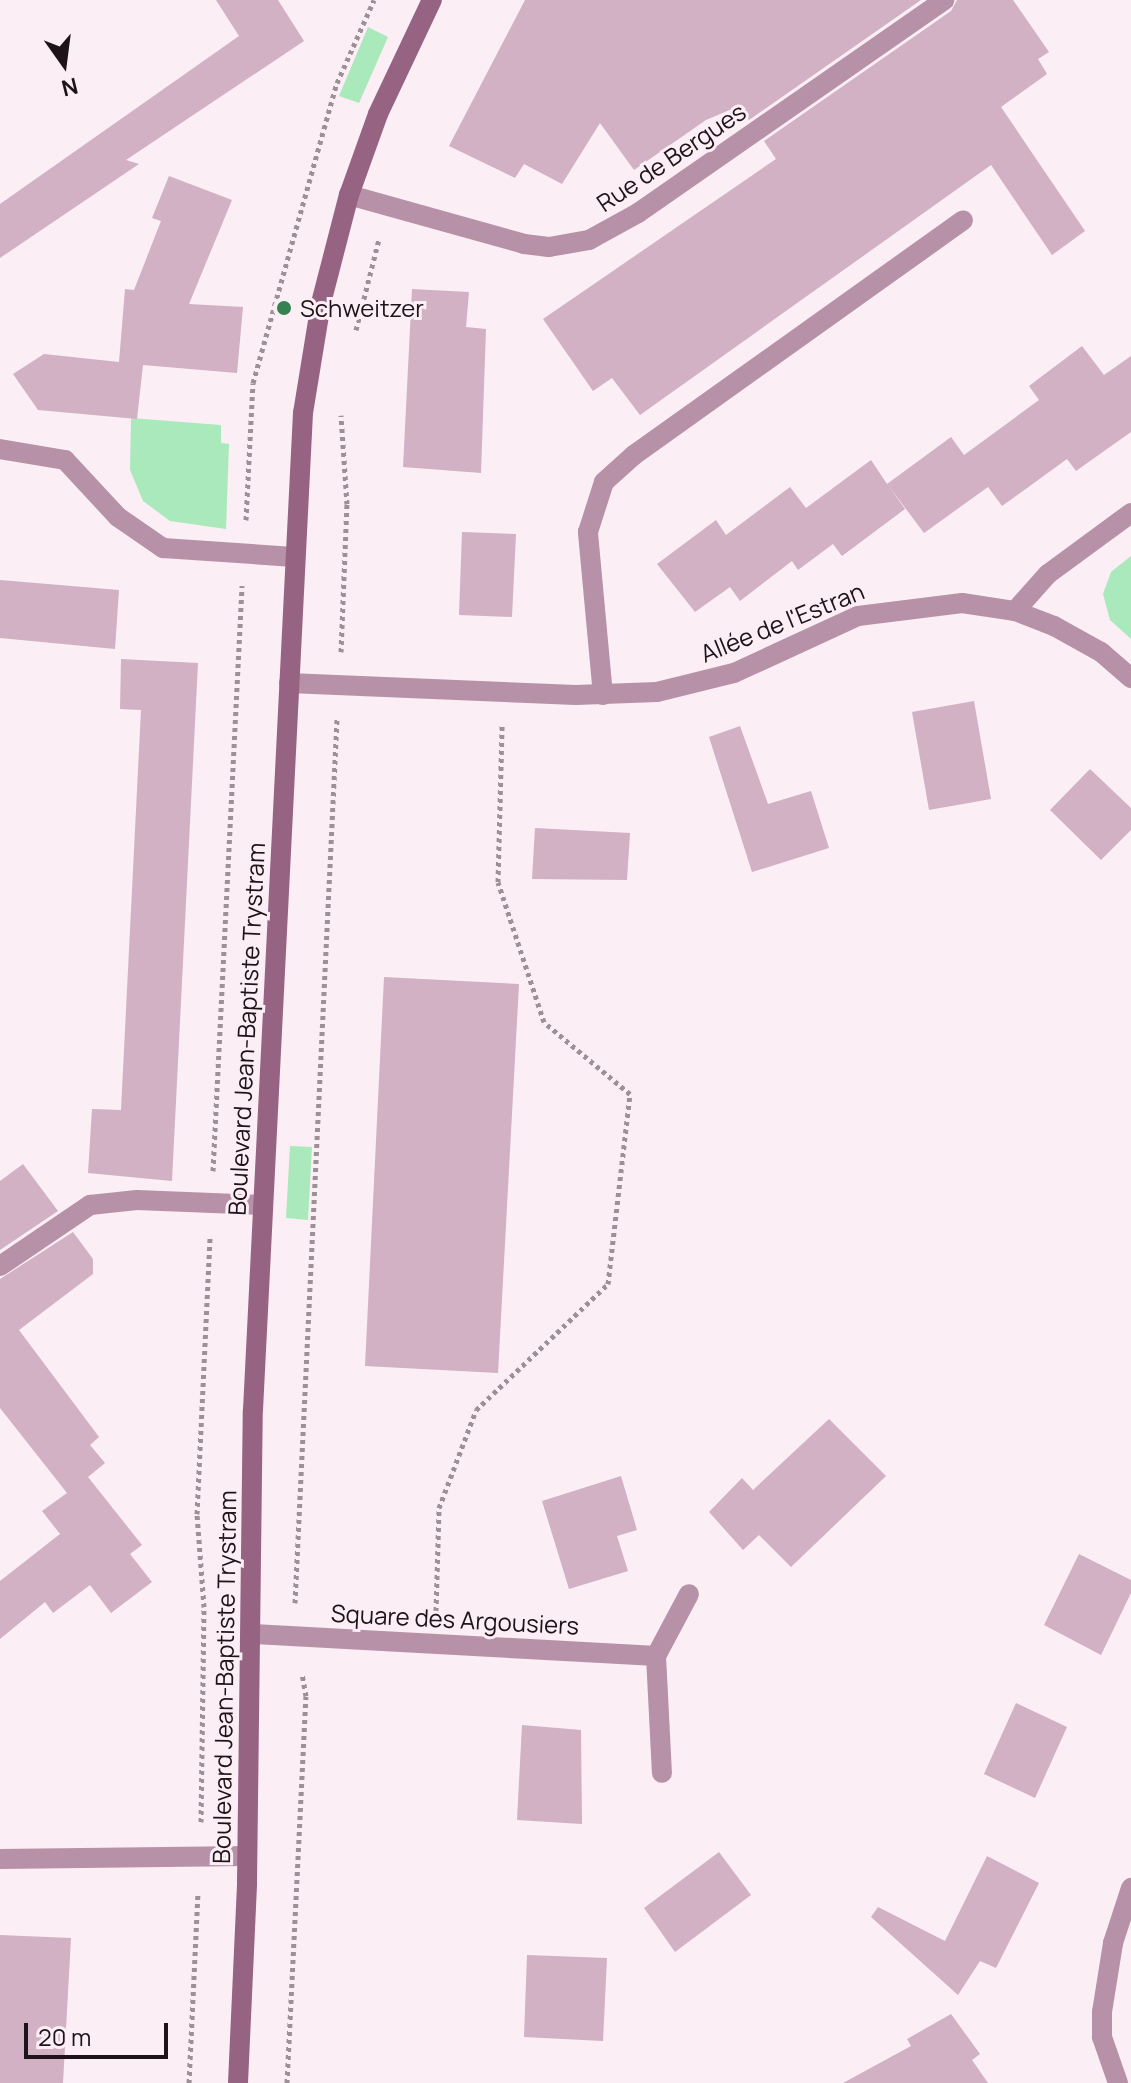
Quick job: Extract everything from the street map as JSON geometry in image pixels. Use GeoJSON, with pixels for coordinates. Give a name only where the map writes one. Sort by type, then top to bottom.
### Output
{"type":"FeatureCollection","features":[{"type":"Feature","properties":{"kind":"street","name":"Boulevard Jean-Baptiste Trystram"},"geometry":{"type":"LineString","coordinates":[[238,2083],[252,1634],[253,1410],[303,413],[314,339],[349,195],[378,114],[432,0]]}},
{"type":"Feature","properties":{"kind":"street","name":"Rue de Bergues"},"geometry":{"type":"LineString","coordinates":[[349,195],[535,246],[589,240],[638,213],[944,0]]}},
{"type":"Feature","properties":{"kind":"street"},"geometry":{"type":"LineString","coordinates":[[603,695],[588,532],[604,482],[634,455],[963,220]]}},
{"type":"Feature","properties":{"kind":"street"},"geometry":{"type":"LineString","coordinates":[[0,449],[65,460],[118,517],[163,548],[294,557]]}},
{"type":"Feature","properties":{"kind":"street"},"geometry":{"type":"LineString","coordinates":[[1015,611],[1048,574],[1131,513]]}},
{"type":"Feature","properties":{"kind":"street","name":"Allée de l'Estran"},"geometry":{"type":"LineString","coordinates":[[289,683],[603,695],[657,692],[708,681],[815,633],[881,610],[962,603],[1015,611],[1076,637],[1131,678]]}},
{"type":"Feature","properties":{"kind":"street"},"geometry":{"type":"LineString","coordinates":[[0,1266],[90,1205],[137,1200],[263,1205]]}},
{"type":"Feature","properties":{"kind":"street"},"geometry":{"type":"LineString","coordinates":[[662,1773],[656,1656],[689,1594]]}},
{"type":"Feature","properties":{"kind":"street","name":"Square des Argousiers"},"geometry":{"type":"LineString","coordinates":[[252,1634],[656,1656]]}},
{"type":"Feature","properties":{"kind":"street"},"geometry":{"type":"LineString","coordinates":[[0,1859],[247,1856]]}},
{"type":"Feature","properties":{"kind":"street"},"geometry":{"type":"LineString","coordinates":[[1118,2083],[1102,2037],[1102,2012],[1113,1943],[1131,1888]]}},
{"type":"Feature","properties":{"kind":"path"},"geometry":{"type":"LineString","coordinates":[[189,2083],[200,1856],[204,1607],[197,1514],[253,383],[337,83],[374,0]]}},
{"type":"Feature","properties":{"kind":"path"},"geometry":{"type":"LineString","coordinates":[[351,346],[387,206]]}},
{"type":"Feature","properties":{"kind":"path"},"geometry":{"type":"LineString","coordinates":[[287,2083],[306,1696],[297,1636],[296,1547],[347,504],[341,410]]}},
{"type":"Feature","properties":{"kind":"path"},"geometry":{"type":"LineString","coordinates":[[436,1643],[439,1508],[476,1410],[608,1284],[630,1094],[544,1022],[498,882],[503,692]]}},
{"type":"Feature","properties":{"kind":"green space"},"geometry":{"type":"Polygon","coordinates":[[[368,27],[388,37],[359,103],[339,96],[368,27]]]}},
{"type":"Feature","properties":{"kind":"green space"},"geometry":{"type":"Polygon","coordinates":[[[131,418],[221,425],[221,443],[229,444],[226,529],[170,521],[143,501],[130,470],[131,418]]]}},
{"type":"Feature","properties":{"kind":"green space"},"geometry":{"type":"Polygon","coordinates":[[[1131,556],[1131,639],[1110,620],[1103,594],[1111,572],[1131,556]]]}},
{"type":"Feature","properties":{"kind":"green space"},"geometry":{"type":"Polygon","coordinates":[[[290,1146],[312,1147],[308,1220],[286,1218],[290,1146]]]}},
{"type":"Feature","properties":{"kind":"building"},"geometry":{"type":"Polygon","coordinates":[[[216,0],[278,0],[304,41],[126,160],[139,164],[0,258],[0,204],[239,36],[216,0]]]}},
{"type":"Feature","properties":{"kind":"building"},"geometry":{"type":"Polygon","coordinates":[[[525,0],[921,0],[749,120],[739,106],[706,120],[634,170],[600,123],[562,184],[524,164],[515,178],[449,146],[525,0]]]}},
{"type":"Feature","properties":{"kind":"building"},"geometry":{"type":"Polygon","coordinates":[[[957,0],[1013,0],[1049,52],[1038,59],[1047,74],[1001,107],[1085,231],[1052,255],[991,165],[640,415],[612,378],[593,391],[543,319],[776,159],[764,141],[951,11],[957,0]]]}},
{"type":"Feature","properties":{"kind":"building"},"geometry":{"type":"Polygon","coordinates":[[[169,176],[232,200],[189,304],[243,307],[237,373],[143,365],[137,419],[38,410],[13,374],[44,354],[119,362],[125,289],[134,290],[161,221],[152,218],[169,176]]]}},
{"type":"Feature","properties":{"kind":"building"},"geometry":{"type":"Polygon","coordinates":[[[412,289],[469,292],[466,327],[486,329],[481,473],[403,467],[412,289]]]}},
{"type":"Feature","properties":{"kind":"building"},"geometry":{"type":"Polygon","coordinates":[[[1082,346],[1104,375],[1131,356],[1131,432],[1076,471],[1067,459],[1002,506],[988,487],[924,533],[888,485],[905,509],[842,556],[833,544],[798,570],[792,561],[740,601],[730,587],[695,612],[657,564],[716,520],[726,535],[790,487],[806,508],[871,460],[887,484],[951,437],[964,455],[1039,400],[1029,386],[1082,346]]]}},
{"type":"Feature","properties":{"kind":"building"},"geometry":{"type":"Polygon","coordinates":[[[462,532],[516,534],[512,617],[459,615],[462,532]]]}},
{"type":"Feature","properties":{"kind":"building"},"geometry":{"type":"Polygon","coordinates":[[[0,580],[119,590],[115,649],[0,638],[0,580]]]}},
{"type":"Feature","properties":{"kind":"building"},"geometry":{"type":"Polygon","coordinates":[[[121,659],[198,663],[172,1181],[88,1173],[92,1109],[121,1110],[141,710],[120,709],[121,659]]]}},
{"type":"Feature","properties":{"kind":"building"},"geometry":{"type":"Polygon","coordinates":[[[974,701],[991,799],[929,810],[912,712],[974,701]]]}},
{"type":"Feature","properties":{"kind":"building"},"geometry":{"type":"Polygon","coordinates":[[[740,726],[768,804],[811,791],[829,848],[752,872],[709,737],[740,726]]]}},
{"type":"Feature","properties":{"kind":"building"},"geometry":{"type":"Polygon","coordinates":[[[1090,769],[1131,808],[1131,830],[1101,860],[1050,810],[1090,769]]]}},
{"type":"Feature","properties":{"kind":"building"},"geometry":{"type":"Polygon","coordinates":[[[535,828],[630,833],[627,880],[532,879],[535,828]]]}},
{"type":"Feature","properties":{"kind":"building"},"geometry":{"type":"Polygon","coordinates":[[[384,977],[519,984],[498,1373],[365,1366],[384,977]]]}},
{"type":"Feature","properties":{"kind":"building"},"geometry":{"type":"Polygon","coordinates":[[[23,1164],[58,1211],[0,1250],[0,1181],[23,1164]]]}},
{"type":"Feature","properties":{"kind":"building"},"geometry":{"type":"Polygon","coordinates":[[[73,1232],[93,1259],[93,1274],[19,1330],[99,1437],[90,1445],[105,1463],[88,1477],[142,1545],[130,1554],[152,1582],[111,1613],[90,1585],[53,1613],[45,1602],[0,1639],[0,1581],[60,1534],[42,1511],[67,1493],[0,1408],[0,1279],[73,1232]]]}},
{"type":"Feature","properties":{"kind":"building"},"geometry":{"type":"Polygon","coordinates":[[[829,1419],[886,1476],[791,1567],[759,1535],[743,1550],[709,1512],[742,1478],[753,1490],[829,1419]]]}},
{"type":"Feature","properties":{"kind":"building"},"geometry":{"type":"Polygon","coordinates":[[[621,1476],[637,1530],[617,1536],[628,1571],[569,1589],[542,1501],[621,1476]]]}},
{"type":"Feature","properties":{"kind":"building"},"geometry":{"type":"Polygon","coordinates":[[[1079,1554],[1131,1580],[1131,1593],[1101,1655],[1044,1625],[1079,1554]]]}},
{"type":"Feature","properties":{"kind":"building"},"geometry":{"type":"Polygon","coordinates":[[[1016,1703],[1067,1727],[1035,1798],[984,1774],[1016,1703]]]}},
{"type":"Feature","properties":{"kind":"building"},"geometry":{"type":"Polygon","coordinates":[[[522,1725],[581,1730],[582,1824],[517,1820],[522,1725]]]}},
{"type":"Feature","properties":{"kind":"building"},"geometry":{"type":"Polygon","coordinates":[[[719,1852],[751,1895],[675,1952],[644,1908],[719,1852]]]}},
{"type":"Feature","properties":{"kind":"building"},"geometry":{"type":"Polygon","coordinates":[[[987,1856],[1039,1883],[996,1968],[980,1961],[958,1995],[871,1917],[878,1907],[945,1941],[987,1856]]]}},
{"type":"Feature","properties":{"kind":"building"},"geometry":{"type":"Polygon","coordinates":[[[0,1935],[71,1938],[63,2083],[0,2083],[0,1935]]]}},
{"type":"Feature","properties":{"kind":"building"},"geometry":{"type":"Polygon","coordinates":[[[527,1955],[607,1958],[603,2041],[524,2037],[527,1955]]]}},
{"type":"Feature","properties":{"kind":"building"},"geometry":{"type":"Polygon","coordinates":[[[951,2014],[980,2054],[972,2060],[988,2083],[843,2083],[911,2046],[907,2039],[951,2014]]]}},
{"type":"Feature","properties":{"kind":"place","name":"Schweitzer"},"geometry":{"type":"Point","coordinates":[284,308]}}]}
